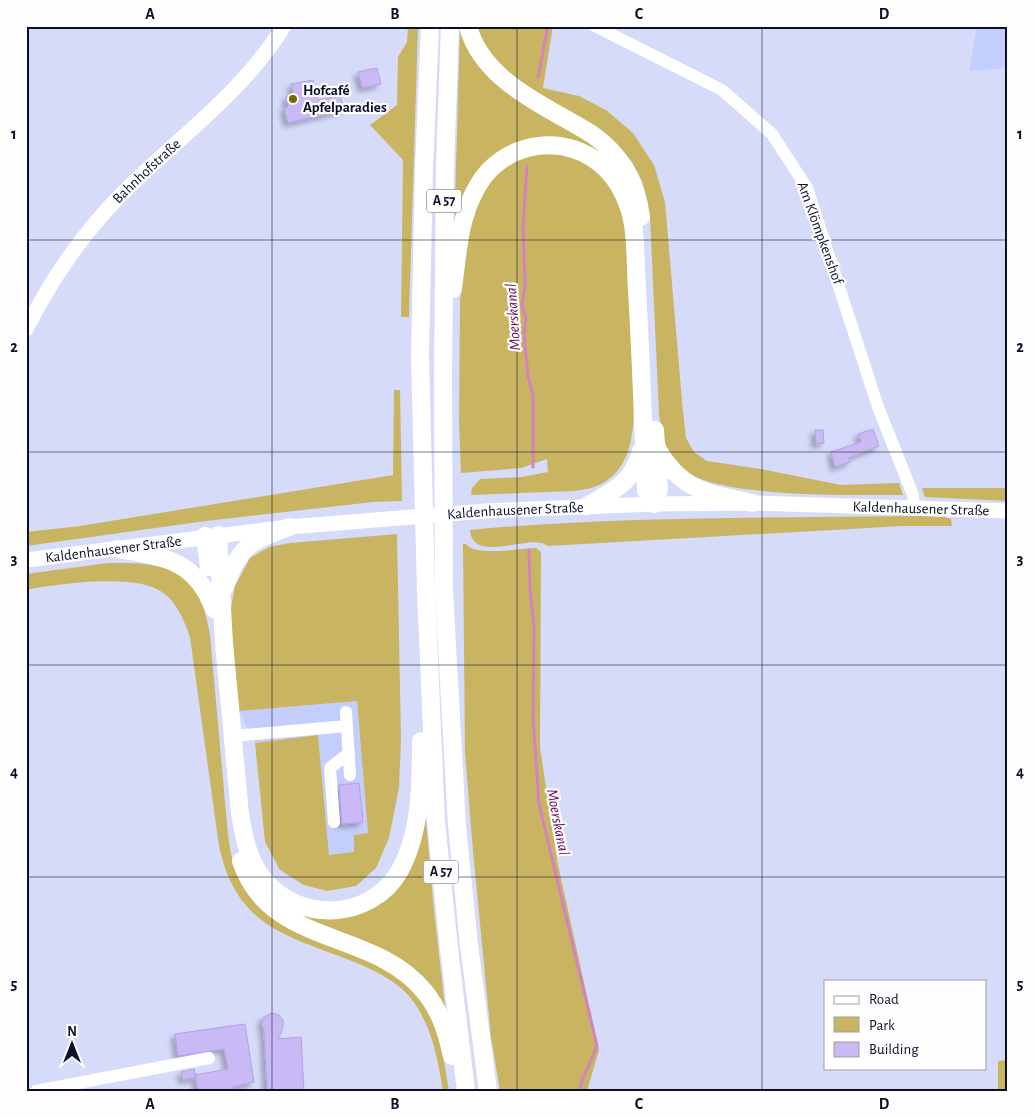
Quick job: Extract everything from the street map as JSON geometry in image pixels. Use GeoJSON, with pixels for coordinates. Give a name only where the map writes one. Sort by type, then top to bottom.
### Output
{"type":"FeatureCollection","features":[{"type":"Feature","properties":{"kind":"highway","name":"A 57"},"geometry":{"type":"LineString","coordinates":[[430,26],[424,169],[420,356],[428,653],[436,822],[466,1091]]}},
{"type":"Feature","properties":{"kind":"highway","name":"A 57"},"geometry":{"type":"LineString","coordinates":[[450,26],[445,168],[442,376],[444,591],[457,825],[470,955],[488,1091]]}},
{"type":"Feature","properties":{"kind":"highway"},"geometry":{"type":"LineString","coordinates":[[468,26],[477,48],[490,67],[510,85],[606,144],[629,173],[636,189],[642,223],[648,352],[650,441],[646,490],[654,504]]}},
{"type":"Feature","properties":{"kind":"highway"},"geometry":{"type":"LineString","coordinates":[[442,376],[460,235],[467,210],[477,186],[493,167],[507,155],[524,148],[544,145],[566,147],[582,152],[594,159],[617,181],[630,210],[650,441],[666,464],[694,488],[711,494],[752,502]]}},
{"type":"Feature","properties":{"kind":"highway"},"geometry":{"type":"LineString","coordinates":[[588,506],[628,480],[650,441]]}},
{"type":"Feature","properties":{"kind":"highway"},"geometry":{"type":"LineString","coordinates":[[289,527],[252,543],[242,551],[228,576],[218,601],[235,835],[242,864],[256,891],[266,902],[288,918],[310,930],[380,957],[411,976],[424,990],[442,1021],[461,1091]]}},
{"type":"Feature","properties":{"kind":"highway"},"geometry":{"type":"LineString","coordinates":[[212,536],[242,826],[252,859],[264,880],[281,896],[292,903],[309,909],[339,911],[364,904],[384,889],[398,874],[409,850],[419,802],[421,758],[419,673],[428,653]]}},
{"type":"Feature","properties":{"kind":"highway"},"geometry":{"type":"LineString","coordinates":[[117,549],[164,558],[189,570],[200,581],[208,594],[218,601]]}},
{"type":"Feature","properties":{"kind":"main road","name":"Bahnhofstraße"},"geometry":{"type":"LineString","coordinates":[[26,329],[50,285],[98,219],[132,183],[209,116],[238,87],[271,47],[284,26]]}},
{"type":"Feature","properties":{"kind":"main road","name":"Kaldenhausener Straße"},"geometry":{"type":"LineString","coordinates":[[29,560],[289,527],[486,511],[588,506],[752,502],[1008,511]]}},
{"type":"Feature","properties":{"kind":"street","name":"Am Klömpkenshof"},"geometry":{"type":"LineString","coordinates":[[595,26],[722,90],[772,134],[807,188],[878,407],[913,495],[914,507]]}},
{"type":"Feature","properties":{"kind":"street"},"geometry":{"type":"LineString","coordinates":[[346,712],[350,775]]}},
{"type":"Feature","properties":{"kind":"street"},"geometry":{"type":"LineString","coordinates":[[233,736],[347,726]]}},
{"type":"Feature","properties":{"kind":"street"},"geometry":{"type":"LineString","coordinates":[[334,822],[330,768],[349,753]]}},
{"type":"Feature","properties":{"kind":"street"},"geometry":{"type":"LineString","coordinates":[[36,1091],[209,1058]]}},
{"type":"Feature","properties":{"kind":"shaded area"},"geometry":{"type":"Polygon","coordinates":[[[977,26],[1008,26],[1008,68],[969,71],[977,26]]]}},
{"type":"Feature","properties":{"kind":"shaded area"},"geometry":{"type":"Polygon","coordinates":[[[357,701],[368,833],[354,852],[329,856],[318,735],[255,743],[239,711],[357,701]]]}},
{"type":"Feature","properties":{"kind":"green space"},"geometry":{"type":"Polygon","coordinates":[[[408,26],[418,26],[409,317],[401,317],[403,160],[370,125],[397,105],[398,57],[407,42],[408,26]]]}},
{"type":"Feature","properties":{"kind":"green space"},"geometry":{"type":"Polygon","coordinates":[[[475,26],[553,26],[543,88],[579,96],[606,110],[633,133],[654,165],[665,202],[686,438],[694,452],[707,461],[761,469],[841,485],[899,483],[903,495],[822,495],[728,486],[703,480],[685,471],[673,459],[666,445],[659,414],[650,217],[642,181],[632,162],[615,142],[596,126],[513,79],[488,52],[475,26]]]}},
{"type":"Feature","properties":{"kind":"green space"},"geometry":{"type":"Polygon","coordinates":[[[460,27],[470,46],[590,137],[618,165],[601,159],[512,149],[454,237],[460,27]]]}},
{"type":"Feature","properties":{"kind":"green space"},"geometry":{"type":"Polygon","coordinates":[[[546,152],[584,162],[597,171],[613,191],[620,207],[625,224],[629,260],[634,400],[632,437],[629,449],[618,471],[597,486],[573,491],[471,495],[472,488],[480,479],[521,477],[548,472],[547,459],[521,468],[461,473],[459,423],[460,301],[471,221],[483,191],[497,173],[510,162],[546,152]]]}},
{"type":"Feature","properties":{"kind":"green space"},"geometry":{"type":"Polygon","coordinates":[[[394,390],[400,390],[402,501],[373,502],[206,521],[26,546],[26,532],[80,526],[393,475],[394,390]]]}},
{"type":"Feature","properties":{"kind":"green space"},"geometry":{"type":"Polygon","coordinates":[[[922,488],[1008,488],[1008,501],[925,497],[922,488]]]}},
{"type":"Feature","properties":{"kind":"green space"},"geometry":{"type":"Polygon","coordinates":[[[945,517],[951,519],[952,526],[903,526],[548,546],[533,542],[500,547],[479,545],[473,540],[470,530],[526,525],[638,520],[945,517]]]}},
{"type":"Feature","properties":{"kind":"green space"},"geometry":{"type":"Polygon","coordinates":[[[397,534],[401,740],[399,788],[389,838],[376,868],[356,886],[327,891],[304,885],[280,870],[265,842],[255,743],[318,735],[329,855],[354,852],[354,835],[368,833],[357,701],[239,711],[230,614],[235,586],[250,558],[269,547],[290,543],[397,534]]]}},
{"type":"Feature","properties":{"kind":"green space"},"geometry":{"type":"Polygon","coordinates":[[[463,544],[471,548],[488,551],[536,548],[541,552],[540,748],[558,865],[599,1050],[587,1091],[500,1091],[491,1037],[465,753],[463,544]]]}},
{"type":"Feature","properties":{"kind":"green space"},"geometry":{"type":"Polygon","coordinates":[[[108,563],[148,564],[164,568],[178,574],[189,583],[198,595],[205,613],[210,635],[228,835],[234,864],[245,888],[258,905],[274,918],[311,938],[371,962],[408,985],[421,1000],[434,1024],[442,1050],[449,1091],[443,1091],[430,1033],[420,1011],[402,989],[373,970],[288,936],[252,912],[238,895],[227,874],[219,846],[190,637],[172,601],[162,592],[150,586],[116,581],[76,583],[26,590],[26,574],[108,563]]]}},
{"type":"Feature","properties":{"kind":"green space"},"geometry":{"type":"Polygon","coordinates":[[[424,798],[446,1016],[433,995],[298,920],[290,906],[378,899],[424,798]]]}},
{"type":"Feature","properties":{"kind":"green space"},"geometry":{"type":"Polygon","coordinates":[[[1008,1060],[1008,1091],[998,1091],[998,1061],[1008,1060]]]}},
{"type":"Feature","properties":{"kind":"building"},"geometry":{"type":"Polygon","coordinates":[[[377,68],[381,84],[362,88],[358,72],[377,68]]]}},
{"type":"Feature","properties":{"kind":"building"},"geometry":{"type":"Polygon","coordinates":[[[313,80],[318,100],[340,95],[344,110],[288,123],[284,108],[288,107],[286,96],[294,95],[291,84],[313,80]]]}},
{"type":"Feature","properties":{"kind":"building"},"geometry":{"type":"Polygon","coordinates":[[[873,429],[879,446],[849,458],[850,462],[835,467],[831,452],[861,442],[858,434],[873,429]]]}},
{"type":"Feature","properties":{"kind":"building"},"geometry":{"type":"Polygon","coordinates":[[[815,430],[823,430],[824,443],[816,444],[815,430]]]}},
{"type":"Feature","properties":{"kind":"building"},"geometry":{"type":"Polygon","coordinates":[[[359,783],[363,822],[342,824],[339,785],[359,783]]]}},
{"type":"Feature","properties":{"kind":"building"},"geometry":{"type":"Polygon","coordinates":[[[272,1013],[279,1015],[283,1020],[283,1027],[278,1039],[301,1037],[304,1091],[267,1091],[264,1031],[262,1025],[263,1018],[272,1013]]]}},
{"type":"Feature","properties":{"kind":"building"},"geometry":{"type":"Polygon","coordinates":[[[245,1024],[254,1082],[233,1087],[233,1091],[198,1091],[195,1075],[228,1069],[224,1049],[178,1056],[175,1034],[245,1024]]]}},
{"type":"Feature","properties":{"kind":"building"},"geometry":{"type":"Polygon","coordinates":[[[194,1069],[196,1077],[183,1080],[181,1072],[194,1069]]]}},
{"type":"Feature","properties":{"kind":"waterway","name":"Moerskanal"},"geometry":{"type":"LineString","coordinates":[[538,77],[548,26]]}},
{"type":"Feature","properties":{"kind":"waterway","name":"Moerskanal"},"geometry":{"type":"LineString","coordinates":[[527,166],[523,225],[525,285],[522,305],[526,319],[524,334],[528,376],[533,396],[533,467]]}},
{"type":"Feature","properties":{"kind":"waterway","name":"Moerskanal"},"geometry":{"type":"LineString","coordinates":[[529,550],[534,627],[533,719],[539,804],[597,1046],[581,1083],[581,1091]]}},
{"type":"Feature","properties":{"kind":"place","name":"Hofcafé Apfelparadies"},"geometry":{"type":"Point","coordinates":[293,99]}}]}
